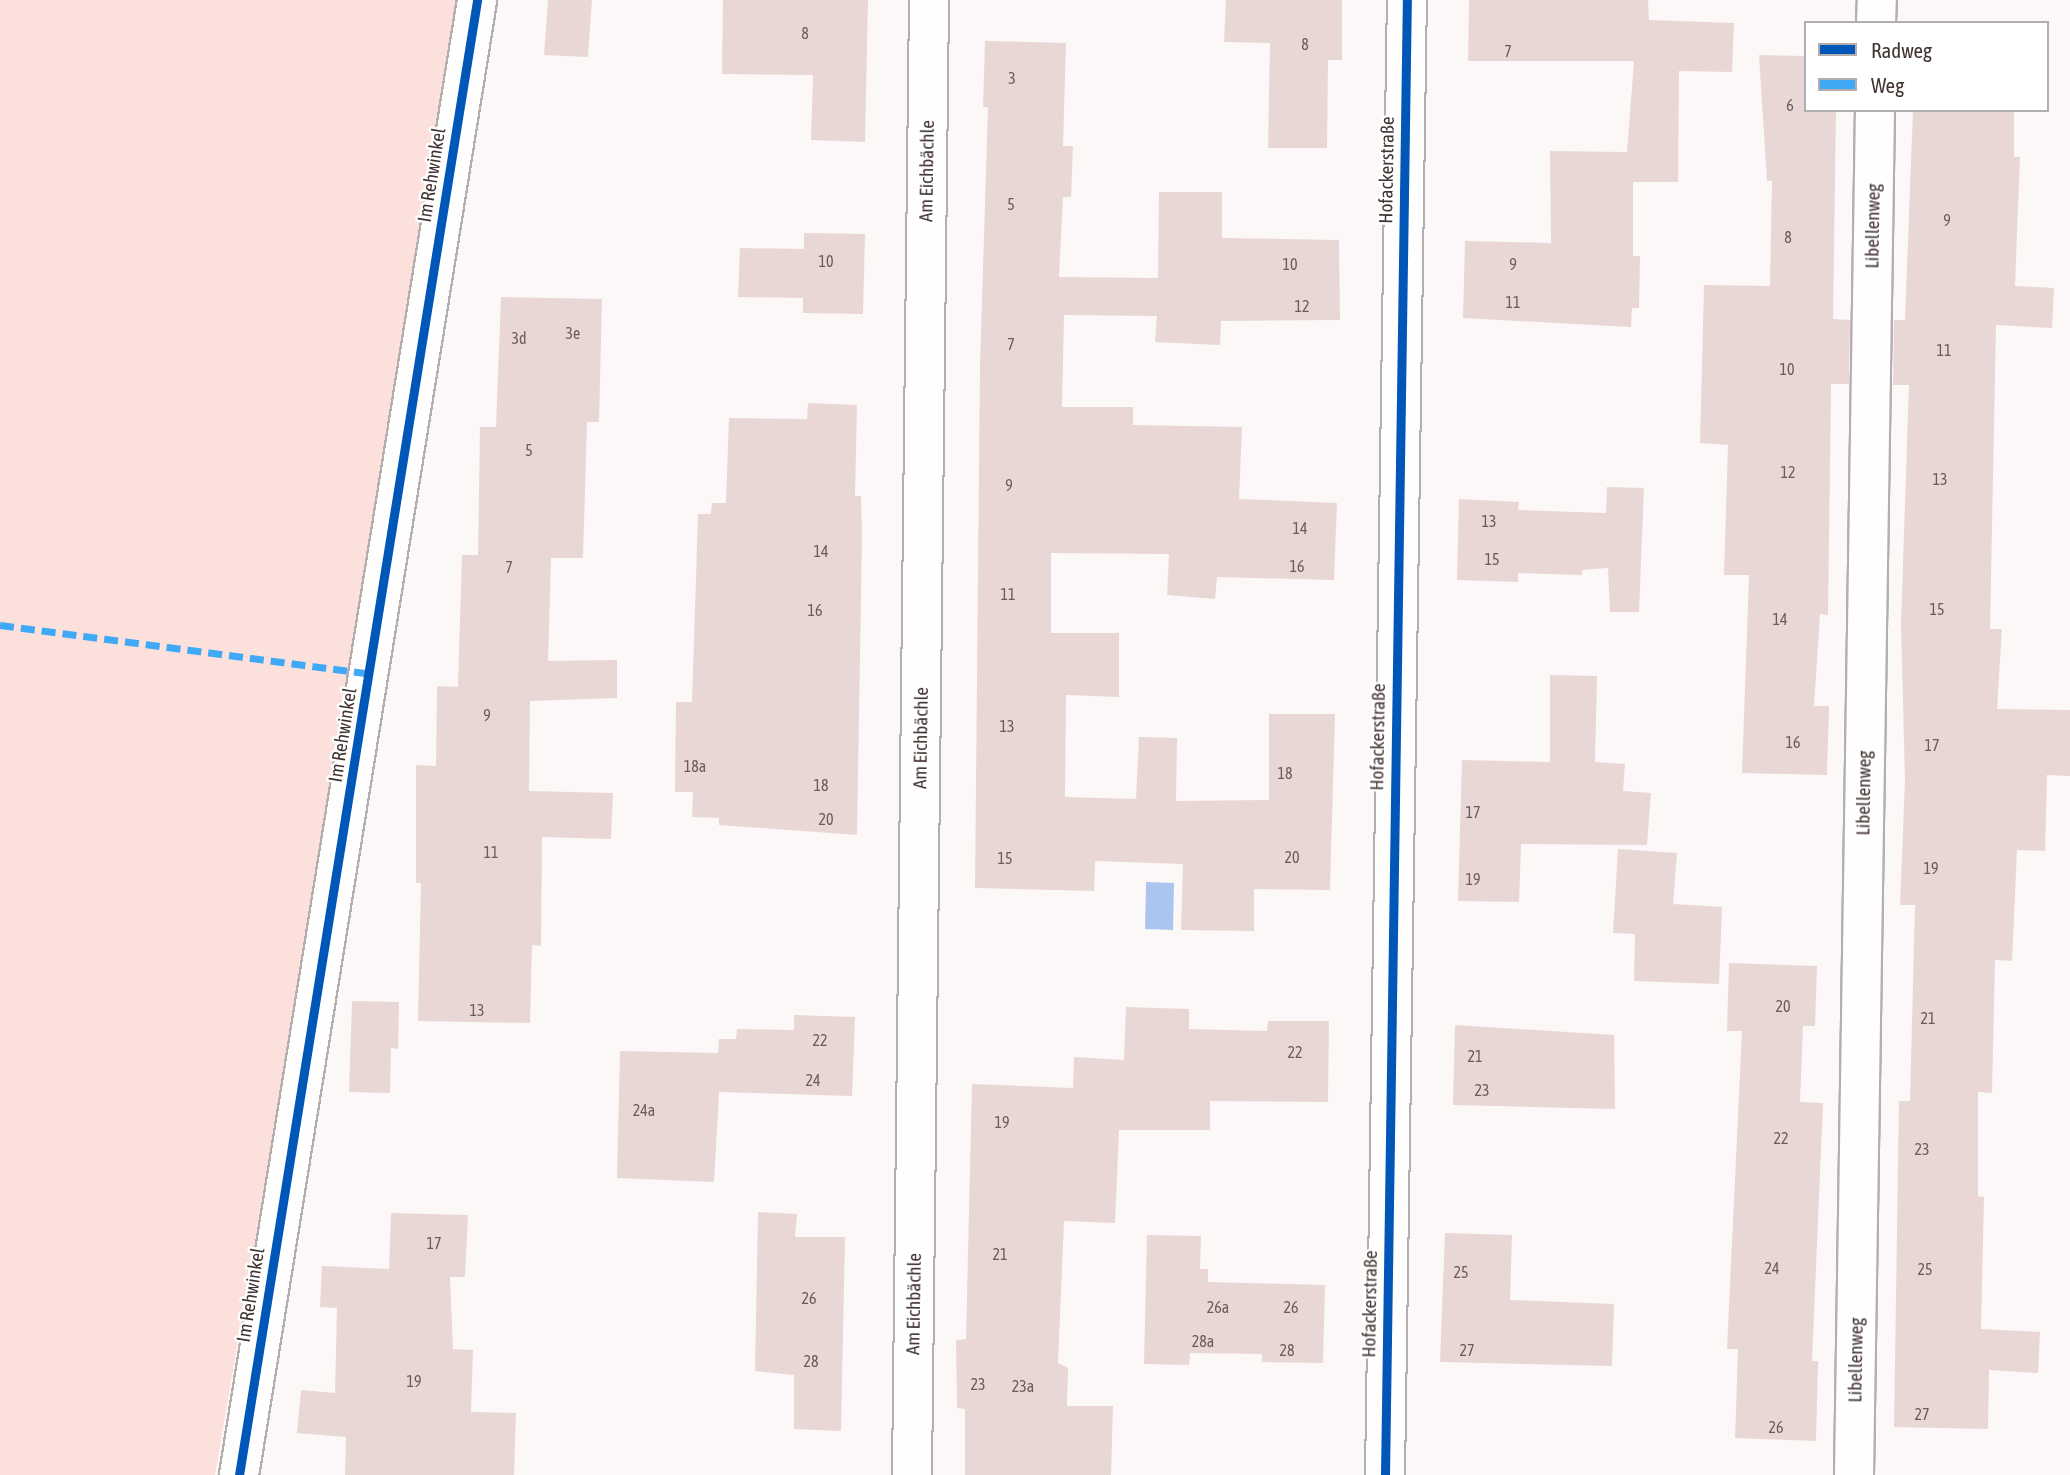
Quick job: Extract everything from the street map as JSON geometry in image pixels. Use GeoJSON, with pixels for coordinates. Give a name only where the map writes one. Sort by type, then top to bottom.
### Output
{"type":"FeatureCollection","features":[{"type":"Feature","properties":{"kind":"street","name":"Im Rehwinkel"},"geometry":{"type":"LineString","coordinates":[[239,1475],[477,0]]}},
{"type":"Feature","properties":{"kind":"street","name":"Am Eichbächle"},"geometry":{"type":"LineString","coordinates":[[912,1475],[929,0]]}},
{"type":"Feature","properties":{"kind":"street","name":"Hofackerstraße"},"geometry":{"type":"LineString","coordinates":[[1385,1475],[1407,0]]}},
{"type":"Feature","properties":{"kind":"street"},"geometry":{"type":"LineString","coordinates":[[1876,21],[1877,0]]}},
{"type":"Feature","properties":{"kind":"street","name":"Libellenweg"},"geometry":{"type":"LineString","coordinates":[[1854,1475],[1875,112]]}},
{"type":"Feature","properties":{"kind":"shaded area"},"geometry":{"type":"Polygon","coordinates":[[[0,0],[458,0],[353,669],[215,1475],[0,1475],[0,0]]]}},
{"type":"Feature","properties":{"kind":"water"},"geometry":{"type":"Polygon","coordinates":[[[1146,882],[1174,883],[1173,930],[1145,929],[1146,882]]]}},
{"type":"Feature","properties":{"kind":"building"},"geometry":{"type":"Polygon","coordinates":[[[548,0],[592,0],[588,57],[544,55],[548,0]]]}},
{"type":"Feature","properties":{"kind":"building"},"geometry":{"type":"Polygon","coordinates":[[[723,0],[868,0],[865,142],[811,140],[813,75],[722,74],[723,0]]]}},
{"type":"Feature","properties":{"kind":"building"},"geometry":{"type":"Polygon","coordinates":[[[1226,0],[1342,0],[1342,60],[1328,60],[1327,148],[1268,148],[1270,43],[1224,42],[1226,0]]]}},
{"type":"Feature","properties":{"kind":"building"},"geometry":{"type":"Polygon","coordinates":[[[1469,0],[1648,0],[1649,20],[1734,23],[1732,72],[1679,71],[1678,182],[1633,182],[1633,256],[1640,256],[1639,308],[1632,308],[1631,327],[1463,318],[1465,241],[1551,243],[1550,151],[1627,152],[1634,61],[1468,61],[1469,0]]]}},
{"type":"Feature","properties":{"kind":"building"},"geometry":{"type":"Polygon","coordinates":[[[985,41],[1066,43],[1063,146],[1073,146],[1071,197],[1063,197],[1059,277],[1158,278],[1159,192],[1222,192],[1222,238],[1339,240],[1340,320],[1221,321],[1220,345],[1155,342],[1157,316],[1064,315],[1062,407],[1133,407],[1133,425],[1242,427],[1239,499],[1337,503],[1334,580],[1217,577],[1215,599],[1167,595],[1169,554],[1051,553],[1051,633],[1119,633],[1119,697],[1066,695],[1065,797],[1136,799],[1139,737],[1177,738],[1176,801],[1269,800],[1269,714],[1335,714],[1330,890],[1254,889],[1254,931],[1181,930],[1183,864],[1095,861],[1094,891],[975,888],[980,366],[988,107],[983,107],[985,41]]]}},
{"type":"Feature","properties":{"kind":"building"},"geometry":{"type":"Polygon","coordinates":[[[1759,55],[1804,56],[1804,112],[1836,112],[1833,319],[1850,320],[1849,384],[1831,384],[1828,615],[1820,614],[1814,706],[1829,706],[1827,775],[1742,773],[1749,575],[1724,575],[1728,445],[1700,443],[1704,285],[1770,286],[1772,181],[1767,181],[1759,55]]]}},
{"type":"Feature","properties":{"kind":"building"},"geometry":{"type":"Polygon","coordinates":[[[1913,112],[2014,112],[2014,157],[2020,157],[2015,286],[2054,288],[2052,328],[1996,325],[1990,629],[2002,629],[1997,709],[2070,710],[2070,776],[2047,775],[2045,851],[2017,850],[2012,961],[1995,960],[1992,1093],[1978,1092],[1978,1196],[1984,1197],[1981,1329],[2040,1332],[2038,1373],[1989,1370],[1988,1429],[1894,1427],[1899,1101],[1910,1101],[1915,905],[1900,905],[1905,780],[1901,624],[1909,385],[1893,385],[1894,320],[1905,320],[1913,112]]]}},
{"type":"Feature","properties":{"kind":"building"},"geometry":{"type":"Polygon","coordinates":[[[804,233],[865,234],[863,314],[803,313],[803,298],[738,297],[740,248],[804,249],[804,233]]]}},
{"type":"Feature","properties":{"kind":"building"},"geometry":{"type":"Polygon","coordinates":[[[501,297],[602,299],[599,422],[587,422],[583,558],[551,558],[548,661],[617,660],[617,698],[530,701],[529,791],[613,793],[611,839],[542,837],[541,946],[532,945],[530,1023],[418,1021],[421,883],[416,883],[416,765],[436,766],[437,686],[458,687],[462,555],[478,555],[480,427],[496,427],[501,297]]]}},
{"type":"Feature","properties":{"kind":"building"},"geometry":{"type":"Polygon","coordinates":[[[808,403],[857,405],[855,496],[861,496],[862,535],[857,835],[719,825],[719,818],[692,817],[693,792],[675,792],[676,702],[692,702],[698,514],[711,514],[712,503],[726,503],[729,418],[807,419],[808,403]]]}},
{"type":"Feature","properties":{"kind":"building"},"geometry":{"type":"Polygon","coordinates":[[[1607,487],[1644,488],[1639,612],[1610,612],[1608,568],[1582,570],[1582,575],[1518,573],[1518,582],[1457,580],[1459,499],[1519,502],[1518,510],[1606,513],[1607,487]]]}},
{"type":"Feature","properties":{"kind":"building"},"geometry":{"type":"Polygon","coordinates":[[[1550,675],[1597,676],[1595,762],[1625,764],[1623,791],[1651,793],[1647,845],[1521,844],[1519,902],[1458,901],[1462,760],[1550,762],[1550,675]]]}},
{"type":"Feature","properties":{"kind":"building"},"geometry":{"type":"Polygon","coordinates":[[[1618,849],[1677,853],[1673,904],[1722,907],[1719,984],[1634,981],[1635,934],[1613,933],[1618,849]]]}},
{"type":"Feature","properties":{"kind":"building"},"geometry":{"type":"Polygon","coordinates":[[[1729,963],[1817,966],[1815,1026],[1803,1026],[1800,1102],[1823,1103],[1812,1361],[1818,1361],[1816,1441],[1735,1438],[1738,1349],[1727,1349],[1742,1031],[1727,1031],[1729,963]]]}},
{"type":"Feature","properties":{"kind":"building"},"geometry":{"type":"Polygon","coordinates":[[[352,1001],[399,1002],[398,1049],[391,1048],[390,1093],[349,1092],[352,1001]]]}},
{"type":"Feature","properties":{"kind":"building"},"geometry":{"type":"Polygon","coordinates":[[[1126,1007],[1189,1009],[1189,1029],[1267,1031],[1268,1021],[1329,1021],[1328,1102],[1210,1101],[1210,1130],[1119,1130],[1115,1223],[1064,1221],[1058,1363],[1068,1368],[1067,1406],[1113,1406],[1111,1475],[965,1475],[965,1409],[957,1408],[956,1340],[966,1339],[972,1084],[1073,1088],[1074,1057],[1124,1060],[1126,1007]]]}},
{"type":"Feature","properties":{"kind":"building"},"geometry":{"type":"Polygon","coordinates":[[[794,1015],[855,1017],[852,1096],[719,1092],[714,1182],[617,1178],[620,1051],[718,1053],[719,1039],[736,1039],[737,1029],[794,1030],[794,1015]]]}},
{"type":"Feature","properties":{"kind":"building"},"geometry":{"type":"Polygon","coordinates":[[[1455,1025],[1614,1035],[1615,1109],[1453,1105],[1455,1025]]]}},
{"type":"Feature","properties":{"kind":"building"},"geometry":{"type":"Polygon","coordinates":[[[758,1212],[797,1214],[795,1237],[845,1237],[841,1431],[794,1429],[794,1375],[755,1371],[758,1212]]]}},
{"type":"Feature","properties":{"kind":"building"},"geometry":{"type":"Polygon","coordinates":[[[391,1213],[468,1215],[465,1277],[450,1277],[453,1349],[473,1350],[471,1412],[516,1413],[514,1475],[345,1475],[346,1437],[297,1433],[301,1390],[335,1393],[337,1308],[320,1307],[322,1266],[389,1269],[391,1213]]]}},
{"type":"Feature","properties":{"kind":"building"},"geometry":{"type":"Polygon","coordinates":[[[1445,1233],[1512,1235],[1510,1300],[1614,1304],[1612,1366],[1440,1362],[1445,1233]]]}},
{"type":"Feature","properties":{"kind":"building"},"geometry":{"type":"Polygon","coordinates":[[[1147,1235],[1201,1236],[1200,1269],[1208,1269],[1208,1282],[1325,1285],[1323,1363],[1262,1362],[1262,1354],[1190,1353],[1189,1365],[1144,1364],[1147,1235]]]}},
{"type":"Feature","properties":{"kind":"marked path"},"geometry":{"type":"LineString","coordinates":[[0,625],[371,674]]}},
{"type":"Feature","properties":{"kind":"cycle path"},"geometry":{"type":"LineString","coordinates":[[239,1475],[477,0]]}},
{"type":"Feature","properties":{"kind":"cycle path"},"geometry":{"type":"LineString","coordinates":[[1385,1475],[1407,0]]}}]}
